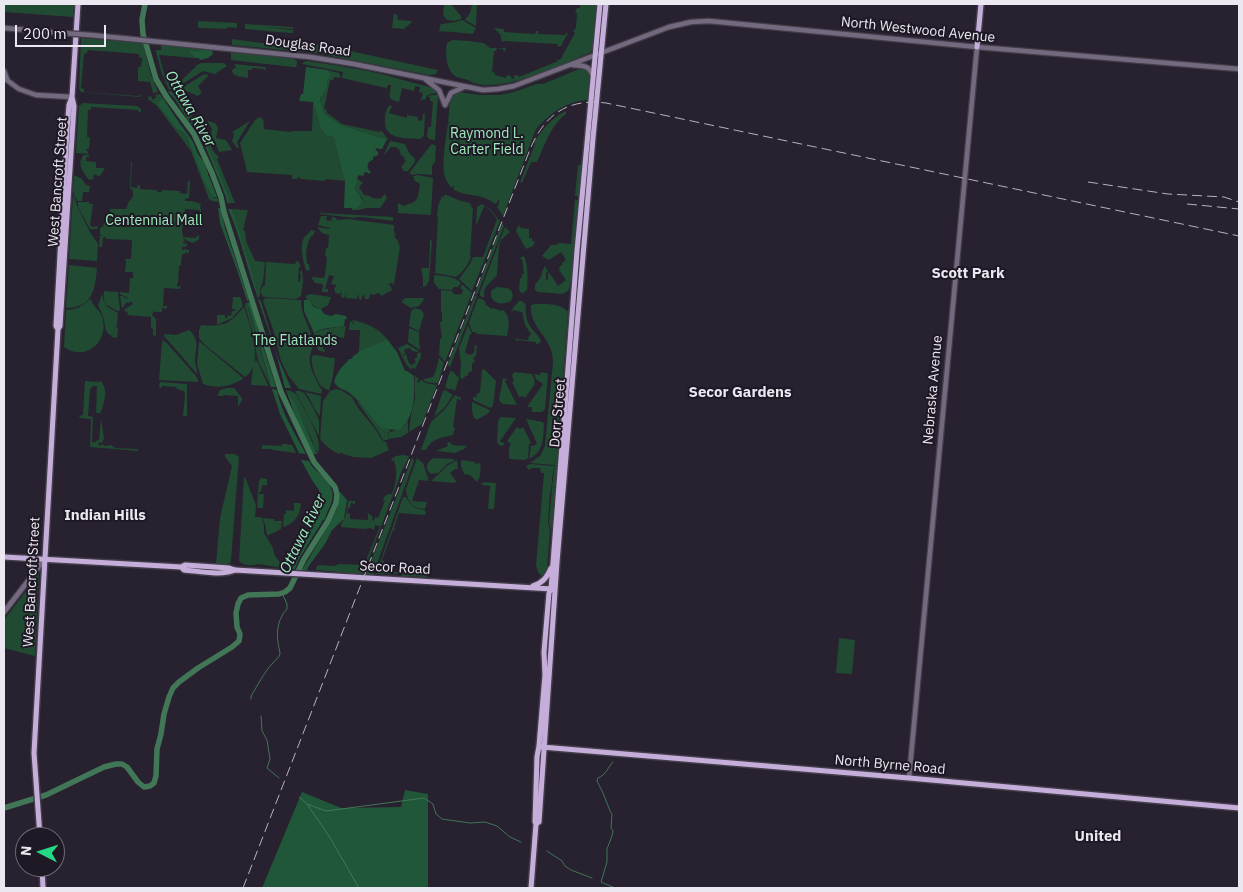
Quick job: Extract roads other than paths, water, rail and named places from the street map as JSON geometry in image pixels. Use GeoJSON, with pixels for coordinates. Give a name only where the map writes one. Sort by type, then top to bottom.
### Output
{"type":"FeatureCollection","features":[{"type":"Feature","properties":{"kind":"main road","name":"West Bancroft Street"},"geometry":{"type":"LineString","coordinates":[[39,827],[34,753],[58,329],[60,326],[74,106],[72,97],[78,4]]}},
{"type":"Feature","properties":{"kind":"main road","name":"Dorr Street"},"geometry":{"type":"LineString","coordinates":[[531,888],[536,824],[538,822],[544,652],[549,593],[553,589],[566,389],[583,184],[593,76],[604,26],[603,4]]}},
{"type":"Feature","properties":{"kind":"main road","name":"Dorr Street"},"geometry":{"type":"LineString","coordinates":[[553,589],[552,566],[569,419],[603,4]]}},
{"type":"Feature","properties":{"kind":"main road","name":"Nebraska Avenue"},"geometry":{"type":"LineString","coordinates":[[977,47],[981,4]]}},
{"type":"Feature","properties":{"kind":"main road","name":"West Bancroft Street"},"geometry":{"type":"LineString","coordinates":[[58,329],[56,326],[65,170],[69,105],[72,97]]}},
{"type":"Feature","properties":{"kind":"main road"},"geometry":{"type":"LineString","coordinates":[[583,184],[586,185],[586,217]]}},
{"type":"Feature","properties":{"kind":"main road"},"geometry":{"type":"LineString","coordinates":[[566,389],[566,418],[569,419]]}},
{"type":"Feature","properties":{"kind":"main road","name":"Secor Road"},"geometry":{"type":"LineString","coordinates":[[4,556],[181,567],[185,565],[290,574],[553,589]]}},
{"type":"Feature","properties":{"kind":"main road"},"geometry":{"type":"LineString","coordinates":[[530,588],[544,580],[552,566]]}},
{"type":"Feature","properties":{"kind":"main road","name":"North Byrne Road"},"geometry":{"type":"LineString","coordinates":[[542,747],[1239,808]]}},
{"type":"Feature","properties":{"kind":"street","name":"North Westwood Avenue"},"geometry":{"type":"LineString","coordinates":[[598,55],[669,27],[692,22],[709,21],[977,47],[1239,69]]}},
{"type":"Feature","properties":{"kind":"street","name":"Douglas Road"},"geometry":{"type":"LineString","coordinates":[[4,28],[134,38],[324,59],[483,90],[508,88],[598,55]]}},
{"type":"Feature","properties":{"kind":"street","name":"Nebraska Avenue"},"geometry":{"type":"LineString","coordinates":[[909,778],[977,47]]}},
{"type":"Feature","properties":{"kind":"street"},"geometry":{"type":"LineString","coordinates":[[572,65],[588,67],[593,76]]}},
{"type":"Feature","properties":{"kind":"street"},"geometry":{"type":"LineString","coordinates":[[4,71],[5,78],[19,88],[36,95],[72,97]]}},
{"type":"Feature","properties":{"kind":"street"},"geometry":{"type":"LineString","coordinates":[[425,79],[439,90],[445,105],[451,93],[464,87]]}},
{"type":"Feature","properties":{"kind":"street"},"geometry":{"type":"LineString","coordinates":[[25,558],[33,566],[33,574]]}},
{"type":"Feature","properties":{"kind":"street"},"geometry":{"type":"LineString","coordinates":[[4,612],[45,559]]}},
{"type":"Feature","properties":{"kind":"waterway","name":"Ottawa River"},"geometry":{"type":"LineString","coordinates":[[4,808],[46,795],[104,767],[116,764],[122,764],[127,767],[144,787],[154,783],[157,749],[164,714],[173,688],[198,668],[239,641],[240,634],[237,627],[236,613],[241,598],[248,595],[279,594],[290,588],[304,559],[328,521],[336,503],[337,494],[335,487],[314,462],[281,392],[212,173],[194,134],[156,79],[143,34],[142,20],[145,4]]}},
{"type":"Feature","properties":{"kind":"waterway"},"geometry":{"type":"LineString","coordinates":[[251,699],[264,674],[280,654],[277,637],[278,628],[280,620],[287,609],[282,593]]}},
{"type":"Feature","properties":{"kind":"waterway"},"geometry":{"type":"LineString","coordinates":[[261,716],[262,731],[267,740],[270,759],[267,768],[279,778]]}},
{"type":"Feature","properties":{"kind":"waterway"},"geometry":{"type":"LineString","coordinates":[[613,762],[597,781],[612,814],[611,828],[613,831],[607,849],[607,862],[601,882],[615,888]]}},
{"type":"Feature","properties":{"kind":"waterway"},"geometry":{"type":"LineString","coordinates":[[299,797],[307,804],[326,811],[424,798],[433,804],[436,814],[442,819],[470,823],[485,822],[497,826],[510,837],[521,842]]}},
{"type":"Feature","properties":{"kind":"waterway"},"geometry":{"type":"LineString","coordinates":[[307,804],[329,836],[359,888]]}},
{"type":"Feature","properties":{"kind":"waterway"},"geometry":{"type":"LineString","coordinates":[[547,851],[571,870],[592,878]]}},
{"type":"Feature","properties":{"kind":"railway"},"geometry":{"type":"LineString","coordinates":[[243,888],[529,152],[541,128],[558,112],[579,103],[606,103],[1239,236]]}},
{"type":"Feature","properties":{"kind":"railway"},"geometry":{"type":"LineString","coordinates":[[1088,182],[1168,194],[1224,197],[1239,202]]}},
{"type":"Feature","properties":{"kind":"railway"},"geometry":{"type":"LineString","coordinates":[[1187,204],[1239,209]]}},
{"type":"Feature","properties":{"kind":"district","name":"Scott Park"},"geometry":{"type":"Point","coordinates":[968,274]}},
{"type":"Feature","properties":{"kind":"district","name":"Secor Gardens"},"geometry":{"type":"Point","coordinates":[740,393]}},
{"type":"Feature","properties":{"kind":"district","name":"Indian Hills"},"geometry":{"type":"Point","coordinates":[105,516]}},
{"type":"Feature","properties":{"kind":"district","name":"United"},"geometry":{"type":"Point","coordinates":[1098,837]}},
{"type":"Feature","properties":{"kind":"park label","name":"Raymond L. Carter Field"},"geometry":{"type":"Point","coordinates":[487,142]}},
{"type":"Feature","properties":{"kind":"park label","name":"Centennial Mall"},"geometry":{"type":"Point","coordinates":[154,221]}},
{"type":"Feature","properties":{"kind":"park label","name":"The Flatlands"},"geometry":{"type":"Point","coordinates":[295,341]}}]}
